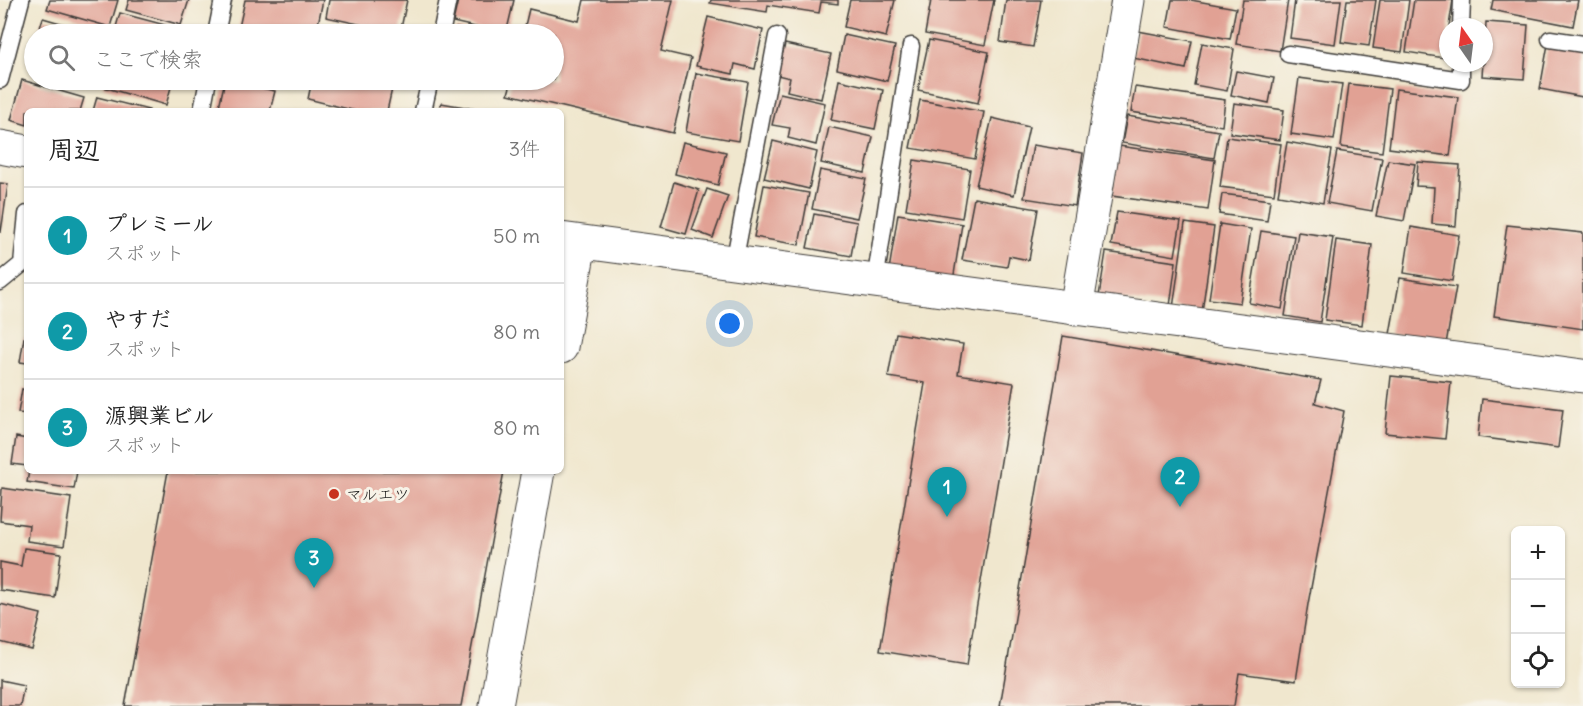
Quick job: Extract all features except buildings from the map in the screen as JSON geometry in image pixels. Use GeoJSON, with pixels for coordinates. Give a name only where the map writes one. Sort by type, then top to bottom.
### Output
{"type":"FeatureCollection","features":[{"type":"Feature","properties":{"kind":"street"},"geometry":{"type":"LineString","coordinates":[[1076,309],[1128,0]]}},
{"type":"Feature","properties":{"kind":"street"},"geometry":{"type":"LineString","coordinates":[[0,147],[24,151]]}},
{"type":"Feature","properties":{"kind":"street"},"geometry":{"type":"LineString","coordinates":[[564,312],[570,241],[1583,376]]}},
{"type":"Feature","properties":{"kind":"street"},"geometry":{"type":"LineString","coordinates":[[496,706],[537,474]]}},
{"type":"Feature","properties":{"kind":"lane"},"geometry":{"type":"LineString","coordinates":[[0,80],[21,0]]}},
{"type":"Feature","properties":{"kind":"lane"},"geometry":{"type":"LineString","coordinates":[[218,24],[223,0]]}},
{"type":"Feature","properties":{"kind":"lane"},"geometry":{"type":"LineString","coordinates":[[443,24],[448,0]]}},
{"type":"Feature","properties":{"kind":"lane"},"geometry":{"type":"LineString","coordinates":[[1461,18],[1462,0]]}},
{"type":"Feature","properties":{"kind":"lane"},"geometry":{"type":"LineString","coordinates":[[734,263],[777,36]]}},
{"type":"Feature","properties":{"kind":"lane"},"geometry":{"type":"LineString","coordinates":[[1550,39],[1583,44]]}},
{"type":"Feature","properties":{"kind":"lane"},"geometry":{"type":"LineString","coordinates":[[875,282],[911,46]]}},
{"type":"Feature","properties":{"kind":"lane"},"geometry":{"type":"LineString","coordinates":[[1288,54],[1461,80],[1461,72]]}},
{"type":"Feature","properties":{"kind":"lane"},"geometry":{"type":"LineString","coordinates":[[203,108],[206,90]]}},
{"type":"Feature","properties":{"kind":"lane"},"geometry":{"type":"LineString","coordinates":[[424,108],[428,90]]}},
{"type":"Feature","properties":{"kind":"lane"},"geometry":{"type":"LineString","coordinates":[[0,282],[22,264],[24,244]]}},
{"type":"Feature","properties":{"kind":"place","name":"マルエツ"},"geometry":{"type":"Point","coordinates":[334,494]}},
{"type":"Feature","properties":{"kind":"place","name":"やすだ"},"geometry":{"type":"Point","coordinates":[1180,507]}},
{"type":"Feature","properties":{"kind":"place","name":"プレミール"},"geometry":{"type":"Point","coordinates":[947,517]}},
{"type":"Feature","properties":{"kind":"place","name":"源興業ビル"},"geometry":{"type":"Point","coordinates":[314,588]}}]}
